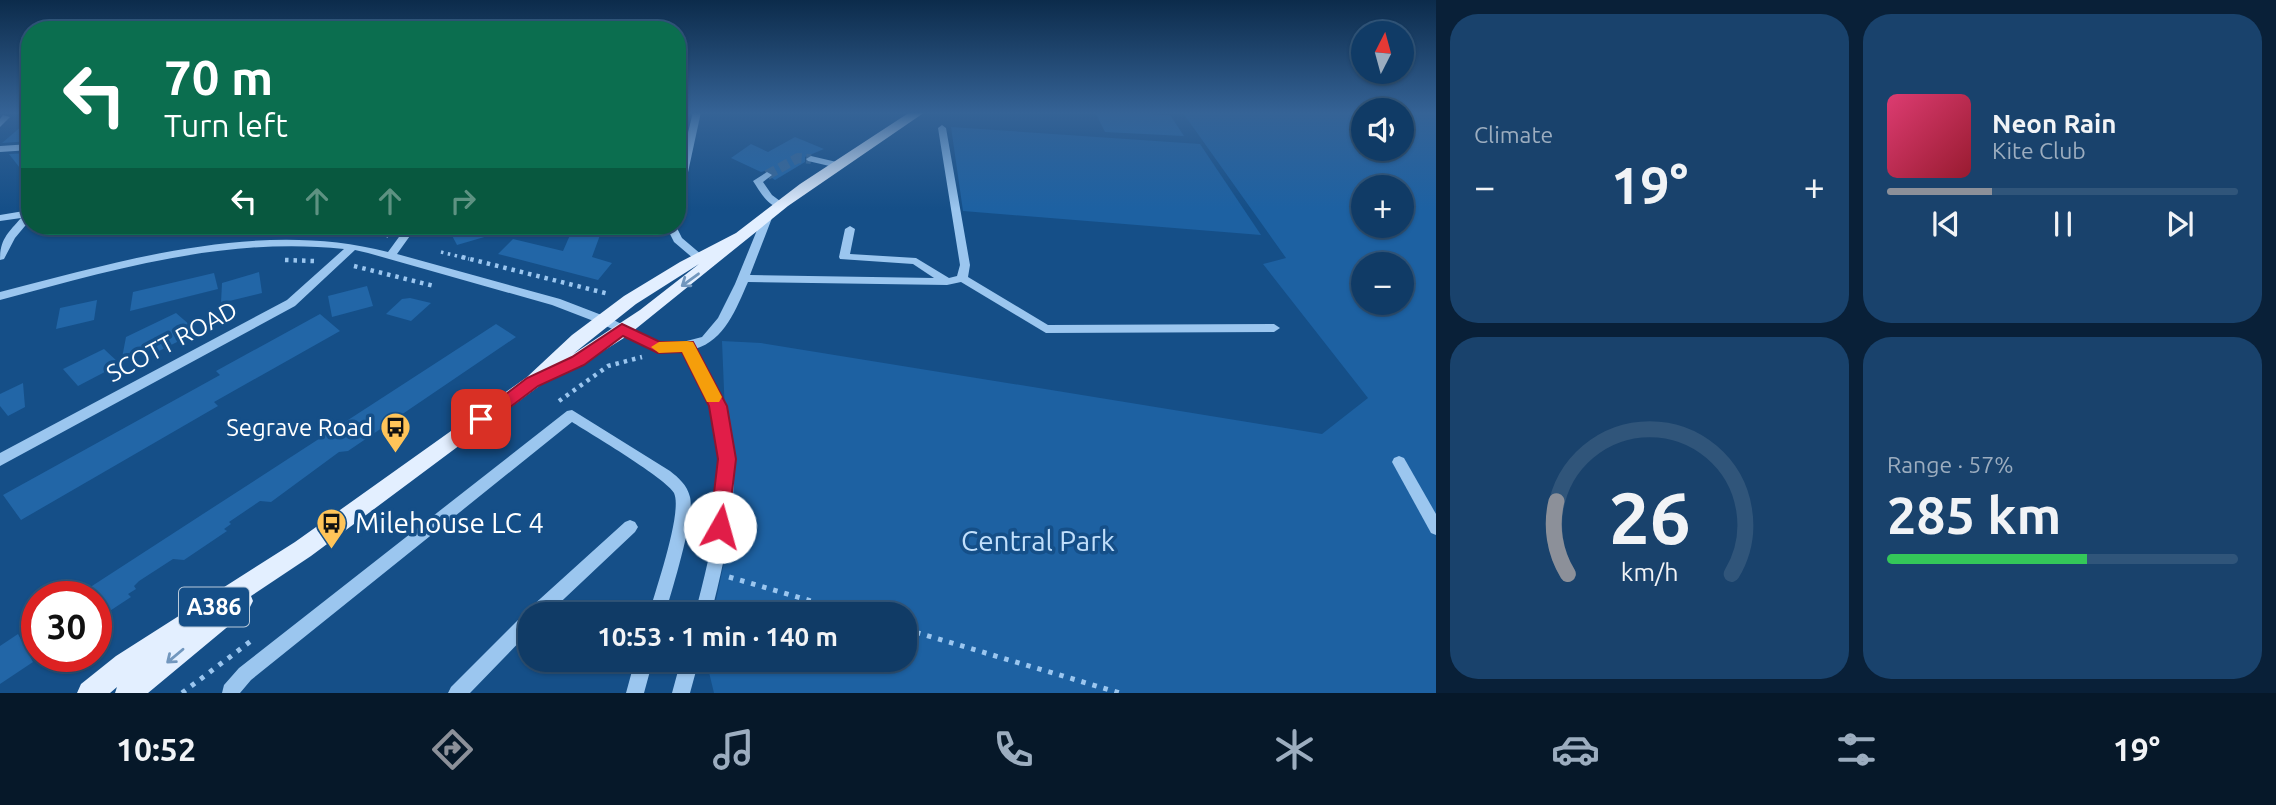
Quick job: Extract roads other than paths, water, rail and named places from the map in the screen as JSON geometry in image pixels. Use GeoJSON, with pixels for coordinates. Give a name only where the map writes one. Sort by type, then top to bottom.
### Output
{"type":"FeatureCollection","features":[{"type":"Feature","properties":{"kind":"main road","name":"A386"},"geometry":{"type":"LineString","coordinates":[[90,693],[136,684],[303,549],[533,382],[562,351],[604,320],[698,257],[741,236],[870,144]]}},
{"type":"Feature","properties":{"kind":"main road"},"geometry":{"type":"LineString","coordinates":[[622,330],[712,264],[741,236]]}},
{"type":"Feature","properties":{"kind":"main road","name":"A386"},"geometry":{"type":"LineString","coordinates":[[533,382],[578,361],[622,330]]}},
{"type":"Feature","properties":{"kind":"street"},"geometry":{"type":"LineString","coordinates":[[945,144],[965,265],[962,278]]}},
{"type":"Feature","properties":{"kind":"street"},"geometry":{"type":"LineString","coordinates":[[0,149],[21,148]]}},
{"type":"Feature","properties":{"kind":"street"},"geometry":{"type":"LineString","coordinates":[[811,159],[838,165]]}},
{"type":"Feature","properties":{"kind":"street"},"geometry":{"type":"LineString","coordinates":[[767,175],[758,181],[768,197],[781,206]]}},
{"type":"Feature","properties":{"kind":"street"},"geometry":{"type":"LineString","coordinates":[[0,218],[21,214]]}},
{"type":"Feature","properties":{"kind":"street"},"geometry":{"type":"LineString","coordinates":[[0,296],[81,275],[246,246],[294,243],[353,247],[536,295],[604,320],[658,347],[687,346],[707,340],[720,326],[767,218]]}},
{"type":"Feature","properties":{"kind":"street"},"geometry":{"type":"LineString","coordinates":[[0,257],[10,237],[21,224]]}},
{"type":"Feature","properties":{"kind":"street"},"geometry":{"type":"LineString","coordinates":[[850,229],[844,257],[916,261],[948,282]]}},
{"type":"Feature","properties":{"kind":"street"},"geometry":{"type":"LineString","coordinates":[[390,256],[405,235]]}},
{"type":"Feature","properties":{"kind":"street"},"geometry":{"type":"LineString","coordinates":[[676,235],[698,257]]}},
{"type":"Feature","properties":{"kind":"street","name":"SCOTT ROAD"},"geometry":{"type":"LineString","coordinates":[[0,460],[281,309],[353,247]]}},
{"type":"Feature","properties":{"kind":"street"},"geometry":{"type":"LineString","coordinates":[[743,278],[948,282],[962,278],[1046,328],[1274,328]]}},
{"type":"Feature","properties":{"kind":"street"},"geometry":{"type":"LineString","coordinates":[[687,346],[718,406],[727,459],[714,573],[706,602]]}},
{"type":"Feature","properties":{"kind":"street"},"geometry":{"type":"LineString","coordinates":[[230,691],[245,674],[572,415],[665,475],[679,485],[684,495],[684,512],[660,602]]}},
{"type":"Feature","properties":{"kind":"street"},"geometry":{"type":"LineString","coordinates":[[1399,462],[1436,528]]}},
{"type":"Feature","properties":{"kind":"street"},"geometry":{"type":"LineString","coordinates":[[549,602],[630,527]]}},
{"type":"Feature","properties":{"kind":"street"},"geometry":{"type":"LineString","coordinates":[[457,693],[518,632]]}},
{"type":"Feature","properties":{"kind":"street"},"geometry":{"type":"LineString","coordinates":[[635,693],[641,672]]}},
{"type":"Feature","properties":{"kind":"street"},"geometry":{"type":"LineString","coordinates":[[681,693],[687,672]]}},
{"type":"Feature","properties":{"kind":"tunnel"},"geometry":{"type":"LineString","coordinates":[[767,175],[798,158],[811,159]]}},
{"type":"Feature","properties":{"kind":"place","name":"Segrave Road"},"geometry":{"type":"Point","coordinates":[396,455]}},
{"type":"Feature","properties":{"kind":"place","name":"Milehouse LC 4"},"geometry":{"type":"Point","coordinates":[332,550]}},
{"type":"Feature","properties":{"kind":"park label","name":"Central Park"},"geometry":{"type":"Point","coordinates":[1038,541]}}]}
